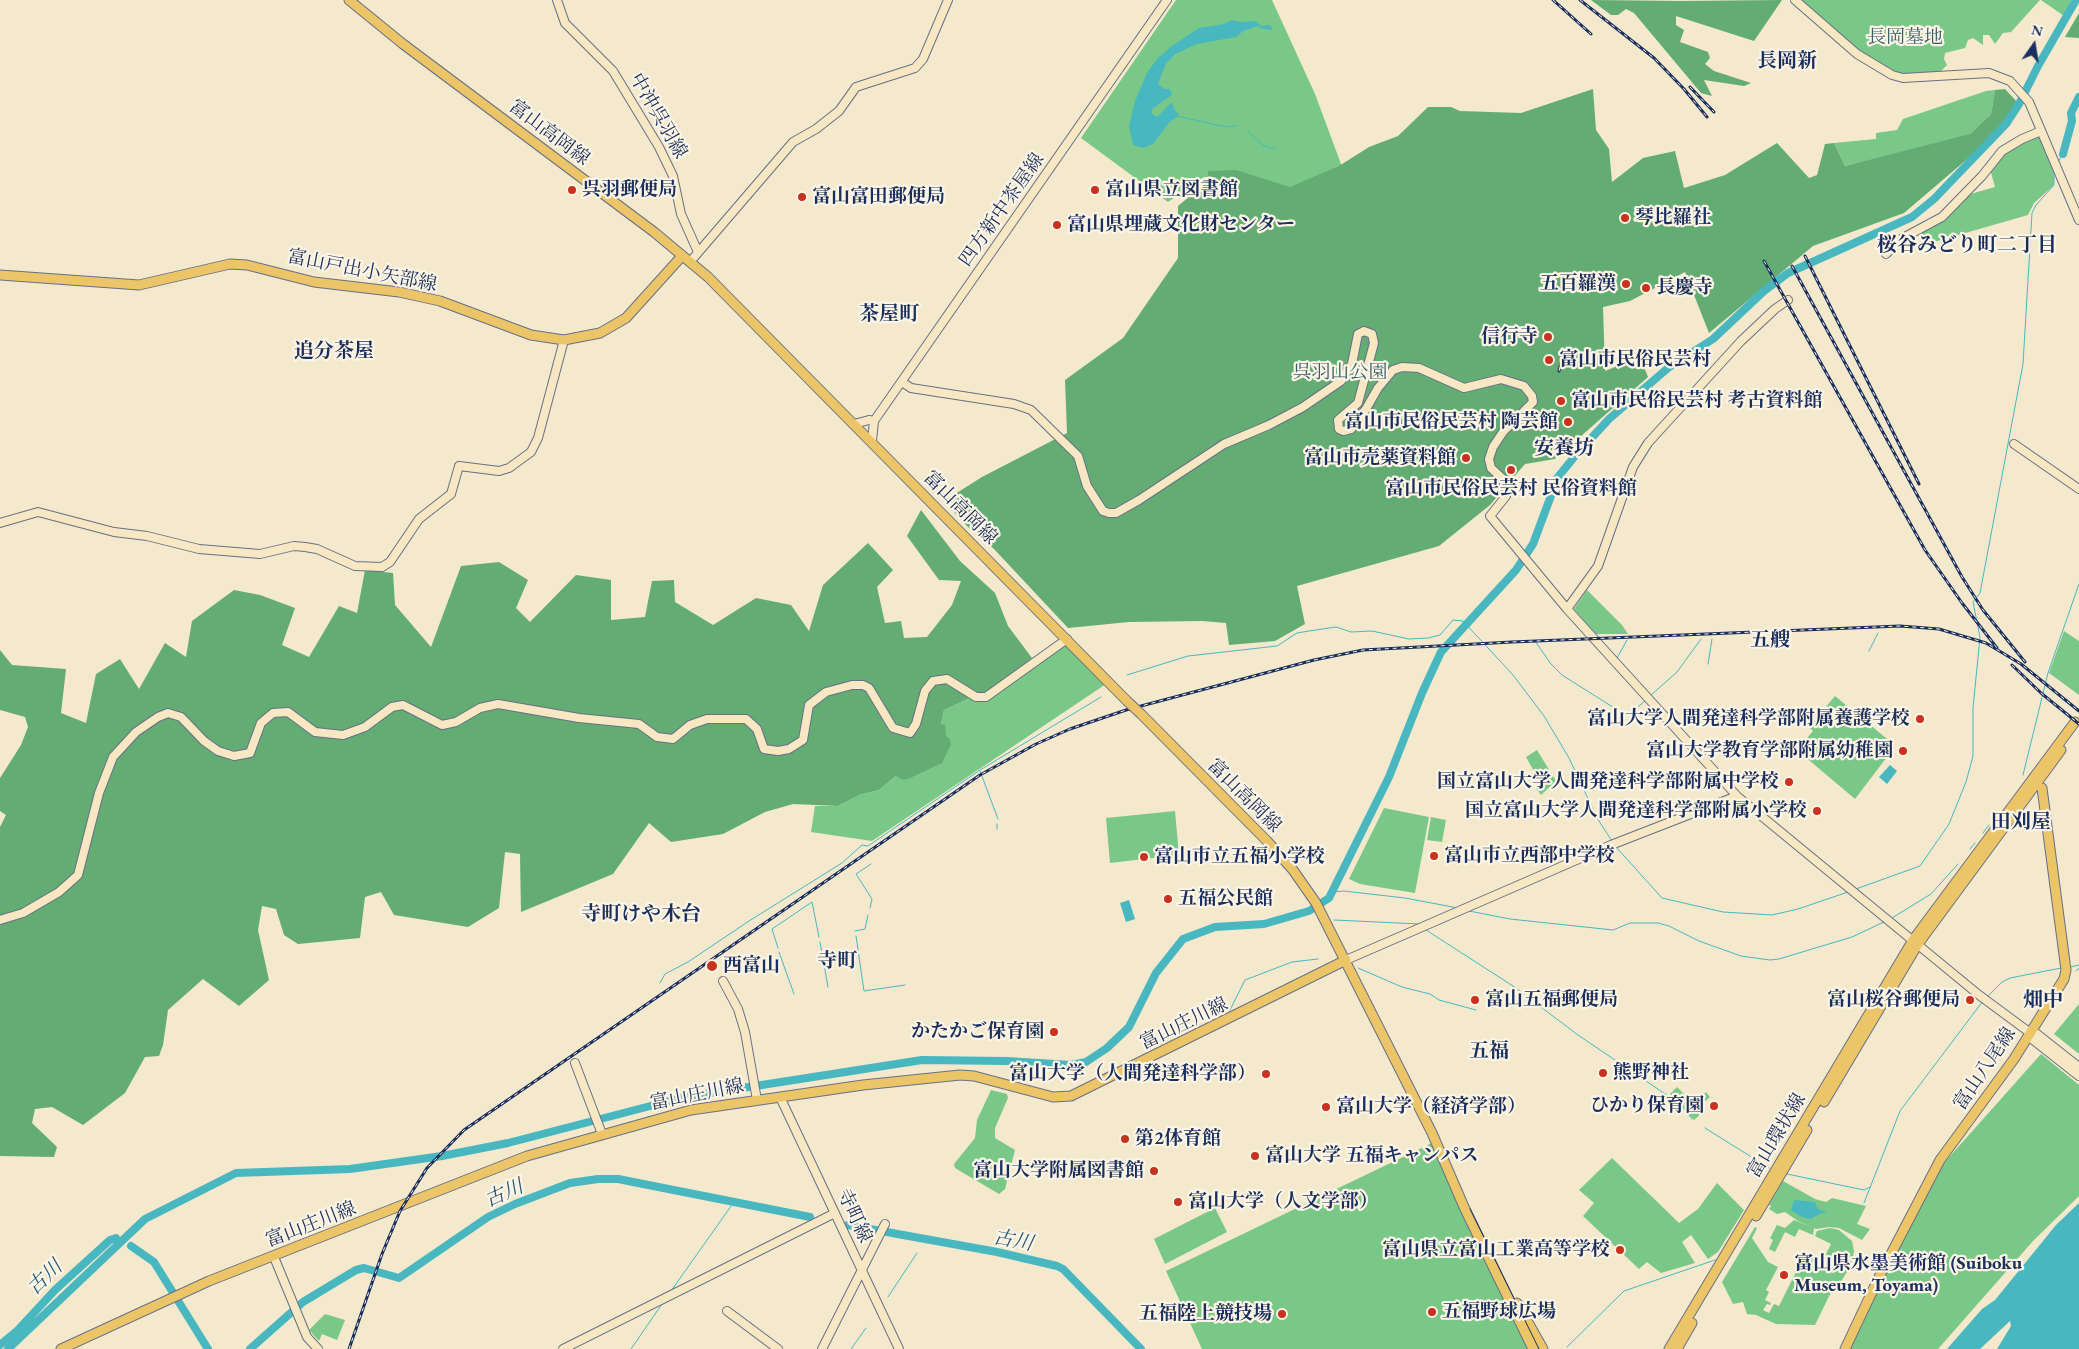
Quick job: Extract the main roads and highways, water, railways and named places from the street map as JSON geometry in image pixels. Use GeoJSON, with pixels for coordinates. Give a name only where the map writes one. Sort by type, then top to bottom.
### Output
{"type":"FeatureCollection","features":[{"type":"Feature","properties":{"kind":"main road","name":"富山高岡線"},"geometry":{"type":"LineString","coordinates":[[349,0],[403,44],[519,130],[690,262],[744,312],[1267,841],[1293,870],[1318,907],[1448,1167]]}},
{"type":"Feature","properties":{"kind":"main road","name":"富山戸出小矢部線"},"geometry":{"type":"LineString","coordinates":[[0,275],[139,285],[230,264],[247,264],[314,282],[399,292],[440,301],[531,335],[564,340],[600,333],[626,318],[682,256]]}},
{"type":"Feature","properties":{"kind":"main road"},"geometry":{"type":"LineString","coordinates":[[1915,942],[2077,724]]}},
{"type":"Feature","properties":{"kind":"main road","name":"富山八尾線"},"geometry":{"type":"LineString","coordinates":[[1845,1349],[1878,1277],[1940,1160],[2033,1035],[2061,985],[2066,968],[2042,788]]}},
{"type":"Feature","properties":{"kind":"main road","name":"富山環状線"},"geometry":{"type":"LineString","coordinates":[[1669,1349],[1915,942]]}},
{"type":"Feature","properties":{"kind":"main road","name":"富山環状線"},"geometry":{"type":"LineString","coordinates":[[1677,1349],[1915,942]]}},
{"type":"Feature","properties":{"kind":"main road","name":"富山庄川線"},"geometry":{"type":"LineString","coordinates":[[61,1349],[176,1295],[527,1156],[600,1131],[691,1110],[756,1091],[780,1097],[863,1085],[960,1075],[974,1076],[1053,1097],[1071,1096],[1346,960]]}},
{"type":"Feature","properties":{"kind":"main road"},"geometry":{"type":"LineString","coordinates":[[1448,1167],[1464,1207],[1533,1349]]}},
{"type":"Feature","properties":{"kind":"main road"},"geometry":{"type":"LineString","coordinates":[[1448,1167],[1469,1204],[1521,1311],[1543,1349]]}},
{"type":"Feature","properties":{"kind":"water"},"geometry":{"type":"Polygon","coordinates":[[[1231,20],[1242,22],[1254,21],[1262,26],[1270,25],[1273,30],[1263,29],[1258,26],[1243,31],[1236,37],[1197,44],[1175,54],[1166,64],[1158,84],[1165,89],[1170,89],[1172,95],[1153,108],[1151,113],[1157,117],[1172,102],[1174,109],[1179,115],[1169,123],[1153,144],[1143,148],[1133,145],[1129,126],[1135,101],[1147,73],[1157,59],[1172,46],[1199,28],[1224,24],[1231,20]]]}},
{"type":"Feature","properties":{"kind":"water"},"geometry":{"type":"Polygon","coordinates":[[[1890,765],[1897,771],[1887,784],[1879,777],[1890,765]]]}},
{"type":"Feature","properties":{"kind":"water"},"geometry":{"type":"Polygon","coordinates":[[[1129,900],[1135,919],[1126,922],[1120,903],[1129,900]]]}},
{"type":"Feature","properties":{"kind":"water"},"geometry":{"type":"Polygon","coordinates":[[[1794,1200],[1815,1202],[1817,1208],[1827,1213],[1821,1213],[1811,1219],[1802,1217],[1791,1210],[1794,1200]]]}},
{"type":"Feature","properties":{"kind":"water"},"geometry":{"type":"Polygon","coordinates":[[[2079,1203],[2079,1349],[1997,1349],[2011,1326],[2010,1321],[1980,1349],[1947,1349],[1982,1309],[1995,1300],[2056,1225],[2079,1203]]]}},
{"type":"Feature","properties":{"kind":"waterway"},"geometry":{"type":"LineString","coordinates":[[8,1349],[145,1219],[236,1173],[350,1169],[442,1156],[508,1143],[685,1097],[922,1060],[1007,1061],[1071,1065],[1086,1062],[1107,1048],[1129,1027],[1156,973],[1183,939],[1215,927],[1264,924],[1309,911],[1329,898],[1389,777],[1422,693],[1441,652],[1516,570],[1533,544],[1558,477],[1575,456],[1609,419],[1668,368],[1713,339],[1764,291],[1788,273],[1912,217],[1934,199],[2006,124],[2076,0]]}},
{"type":"Feature","properties":{"kind":"waterway"},"geometry":{"type":"LineString","coordinates":[[2063,154],[2072,121],[2071,113],[2079,97]]}},
{"type":"Feature","properties":{"kind":"waterway"},"geometry":{"type":"LineString","coordinates":[[1177,116],[1226,127],[1236,126]]}},
{"type":"Feature","properties":{"kind":"waterway"},"geometry":{"type":"LineString","coordinates":[[1247,130],[1263,145],[1272,149],[1276,147]]}},
{"type":"Feature","properties":{"kind":"waterway"},"geometry":{"type":"LineString","coordinates":[[2058,162],[2063,154]]}},
{"type":"Feature","properties":{"kind":"waterway"},"geometry":{"type":"LineString","coordinates":[[1856,889],[1920,866],[1949,824],[1966,782],[1973,756],[1973,708],[1980,637],[1973,602],[1980,593],[2023,364],[2032,213],[2036,205],[2054,185],[2054,170]]}},
{"type":"Feature","properties":{"kind":"waterway"},"geometry":{"type":"LineString","coordinates":[[2023,775],[2048,673],[2079,584]]}},
{"type":"Feature","properties":{"kind":"waterway"},"geometry":{"type":"LineString","coordinates":[[1127,675],[1188,656],[1277,646],[1297,633],[1309,631],[1336,627],[1351,632],[1372,631],[1409,639],[1428,638],[1440,635],[1453,620],[1463,621],[1513,675],[1544,716],[1569,758],[1597,818],[1612,841]]}},
{"type":"Feature","properties":{"kind":"waterway"},"geometry":{"type":"LineString","coordinates":[[1869,651],[1878,633]]}},
{"type":"Feature","properties":{"kind":"waterway"},"geometry":{"type":"LineString","coordinates":[[1650,696],[1677,672],[1701,639]]}},
{"type":"Feature","properties":{"kind":"waterway"},"geometry":{"type":"LineString","coordinates":[[1708,664],[1712,639]]}},
{"type":"Feature","properties":{"kind":"waterway"},"geometry":{"type":"LineString","coordinates":[[1617,658],[1627,640]]}},
{"type":"Feature","properties":{"kind":"waterway"},"geometry":{"type":"LineString","coordinates":[[1535,641],[1551,664],[1562,675],[1627,716],[1645,701]]}},
{"type":"Feature","properties":{"kind":"waterway"},"geometry":{"type":"LineString","coordinates":[[660,983],[665,974],[688,962],[749,921],[842,863],[862,845],[868,846],[980,770],[1101,697]]}},
{"type":"Feature","properties":{"kind":"waterway"},"geometry":{"type":"LineString","coordinates":[[980,771],[998,819]]}},
{"type":"Feature","properties":{"kind":"waterway"},"geometry":{"type":"LineString","coordinates":[[997,824],[997,829]]}},
{"type":"Feature","properties":{"kind":"waterway"},"geometry":{"type":"LineString","coordinates":[[1983,833],[1989,825]]}},
{"type":"Feature","properties":{"kind":"waterway"},"geometry":{"type":"LineString","coordinates":[[1970,849],[1975,843]]}},
{"type":"Feature","properties":{"kind":"waterway"},"geometry":{"type":"LineString","coordinates":[[1616,847],[1662,898],[1723,912],[1772,915],[1798,909],[1848,892]]}},
{"type":"Feature","properties":{"kind":"waterway"},"geometry":{"type":"LineString","coordinates":[[870,908],[872,899],[856,874],[871,864]]}},
{"type":"Feature","properties":{"kind":"waterway"},"geometry":{"type":"LineString","coordinates":[[1892,918],[1931,894],[1958,864]]}},
{"type":"Feature","properties":{"kind":"waterway"},"geometry":{"type":"LineString","coordinates":[[1333,892],[1344,891],[1405,898],[1458,908]]}},
{"type":"Feature","properties":{"kind":"waterway"},"geometry":{"type":"LineString","coordinates":[[778,948],[772,929],[812,902],[819,937]]}},
{"type":"Feature","properties":{"kind":"waterway"},"geometry":{"type":"LineString","coordinates":[[1469,911],[1510,919],[1613,930],[1630,923],[1658,923],[1669,926],[1699,941],[1741,956],[1770,960],[1852,937],[1886,921]]}},
{"type":"Feature","properties":{"kind":"waterway"},"geometry":{"type":"LineString","coordinates":[[855,931],[865,929],[868,915]]}},
{"type":"Feature","properties":{"kind":"waterway"},"geometry":{"type":"LineString","coordinates":[[1334,920],[1420,924]]}},
{"type":"Feature","properties":{"kind":"waterway"},"geometry":{"type":"LineString","coordinates":[[1426,930],[1513,986],[1578,1035],[1680,1104],[1692,1119]]}},
{"type":"Feature","properties":{"kind":"waterway"},"geometry":{"type":"LineString","coordinates":[[856,936],[864,991],[905,985]]}},
{"type":"Feature","properties":{"kind":"waterway"},"geometry":{"type":"LineString","coordinates":[[820,942],[828,987]]}},
{"type":"Feature","properties":{"kind":"waterway"},"geometry":{"type":"LineString","coordinates":[[779,952],[794,994]]}},
{"type":"Feature","properties":{"kind":"waterway"},"geometry":{"type":"LineString","coordinates":[[1228,1014],[1245,980],[1292,962],[1318,959]]}},
{"type":"Feature","properties":{"kind":"waterway"},"geometry":{"type":"LineString","coordinates":[[2070,967],[2079,965]]}},
{"type":"Feature","properties":{"kind":"waterway"},"geometry":{"type":"LineString","coordinates":[[1358,968],[1402,987],[1430,994],[1439,1000],[1476,1010]]}},
{"type":"Feature","properties":{"kind":"waterway"},"geometry":{"type":"LineString","coordinates":[[1988,996],[2002,982],[2010,978],[2061,968]]}},
{"type":"Feature","properties":{"kind":"waterway"},"geometry":{"type":"LineString","coordinates":[[2076,971],[2079,968]]}},
{"type":"Feature","properties":{"kind":"waterway"},"geometry":{"type":"LineString","coordinates":[[1864,1203],[1900,1111],[1983,1001]]}},
{"type":"Feature","properties":{"kind":"waterway"},"geometry":{"type":"LineString","coordinates":[[1705,1128],[1769,1168]]}},
{"type":"Feature","properties":{"kind":"waterway"},"geometry":{"type":"LineString","coordinates":[[1787,1174],[1864,1190],[1870,1187]]}},
{"type":"Feature","properties":{"kind":"waterway","name":"古川"},"geometry":{"type":"LineString","coordinates":[[250,1349],[303,1302],[356,1270],[364,1268],[399,1278],[488,1217],[515,1204],[570,1183],[598,1179],[618,1179],[810,1217]]}},
{"type":"Feature","properties":{"kind":"waterway"},"geometry":{"type":"LineString","coordinates":[[671,1291],[734,1202]]}},
{"type":"Feature","properties":{"kind":"waterway","name":"古川"},"geometry":{"type":"LineString","coordinates":[[848,1225],[997,1252],[1057,1266],[1063,1269],[1141,1349]]}},
{"type":"Feature","properties":{"kind":"waterway","name":"古川"},"geometry":{"type":"LineString","coordinates":[[919,1242],[920,1237]]}},
{"type":"Feature","properties":{"kind":"waterway","name":"古川"},"geometry":{"type":"LineString","coordinates":[[0,1345],[18,1330],[55,1290],[110,1240],[116,1238]]}},
{"type":"Feature","properties":{"kind":"waterway","name":"古川"},"geometry":{"type":"LineString","coordinates":[[131,1246],[154,1262],[208,1349]]}},
{"type":"Feature","properties":{"kind":"waterway"},"geometry":{"type":"LineString","coordinates":[[888,1297],[917,1253]]}},
{"type":"Feature","properties":{"kind":"waterway"},"geometry":{"type":"LineString","coordinates":[[1567,1347],[1624,1291],[1715,1260]]}},
{"type":"Feature","properties":{"kind":"waterway"},"geometry":{"type":"LineString","coordinates":[[631,1349],[662,1304]]}},
{"type":"Feature","properties":{"kind":"waterway"},"geometry":{"type":"LineString","coordinates":[[851,1349],[866,1328]]}},
{"type":"Feature","properties":{"kind":"tram line"},"geometry":{"type":"LineString","coordinates":[[1470,1209],[1539,1349]]}},
{"type":"Feature","properties":{"kind":"railway"},"geometry":{"type":"LineString","coordinates":[[1553,0],[1591,34]]}},
{"type":"Feature","properties":{"kind":"railway"},"geometry":{"type":"LineString","coordinates":[[1580,0],[1654,58],[1684,89],[1707,117]]}},
{"type":"Feature","properties":{"kind":"railway"},"geometry":{"type":"LineString","coordinates":[[1690,87],[1714,112]]}},
{"type":"Feature","properties":{"kind":"railway"},"geometry":{"type":"LineString","coordinates":[[1805,256],[1919,484]]}},
{"type":"Feature","properties":{"kind":"railway"},"geometry":{"type":"LineString","coordinates":[[1764,261],[1925,550],[1962,603],[1997,648]]}},
{"type":"Feature","properties":{"kind":"railway"},"geometry":{"type":"LineString","coordinates":[[1792,266],[1962,577],[1983,610],[2025,662]]}},
{"type":"Feature","properties":{"kind":"railway"},"geometry":{"type":"LineString","coordinates":[[1559,371],[1563,354]]}},
{"type":"Feature","properties":{"kind":"railway"},"geometry":{"type":"LineString","coordinates":[[349,1349],[382,1254],[400,1211],[427,1168],[464,1130],[980,775],[1036,744],[1070,729],[1126,710],[1314,660],[1363,650],[1900,626],[1939,629],[1986,643],[2021,664],[2079,711]]}},
{"type":"Feature","properties":{"kind":"railway"},"geometry":{"type":"LineString","coordinates":[[2012,665],[2041,693],[2079,724]]}},
{"type":"Feature","properties":{"kind":"place","name":"呉羽郵便局"},"geometry":{"type":"Point","coordinates":[572,190]}},
{"type":"Feature","properties":{"kind":"place","name":"富山県立図書館"},"geometry":{"type":"Point","coordinates":[1095,190]}},
{"type":"Feature","properties":{"kind":"place","name":"富山富田郵便局"},"geometry":{"type":"Point","coordinates":[802,197]}},
{"type":"Feature","properties":{"kind":"place","name":"琴比羅社"},"geometry":{"type":"Point","coordinates":[1625,218]}},
{"type":"Feature","properties":{"kind":"place","name":"富山県埋蔵文化財センター"},"geometry":{"type":"Point","coordinates":[1057,225]}},
{"type":"Feature","properties":{"kind":"place","name":"五百羅漢"},"geometry":{"type":"Point","coordinates":[1626,284]}},
{"type":"Feature","properties":{"kind":"place","name":"長慶寺"},"geometry":{"type":"Point","coordinates":[1646,288]}},
{"type":"Feature","properties":{"kind":"place","name":"信行寺"},"geometry":{"type":"Point","coordinates":[1548,337]}},
{"type":"Feature","properties":{"kind":"place","name":"富山市民俗民芸村"},"geometry":{"type":"Point","coordinates":[1549,360]}},
{"type":"Feature","properties":{"kind":"place","name":"富山市民俗民芸村 考古資料館"},"geometry":{"type":"Point","coordinates":[1561,401]}},
{"type":"Feature","properties":{"kind":"place","name":"富山市民俗民芸村 陶芸館"},"geometry":{"type":"Point","coordinates":[1568,422]}},
{"type":"Feature","properties":{"kind":"place","name":"富山市売薬資料館"},"geometry":{"type":"Point","coordinates":[1466,458]}},
{"type":"Feature","properties":{"kind":"place","name":"富山市民俗民芸村 民俗資料館"},"geometry":{"type":"Point","coordinates":[1511,470]}},
{"type":"Feature","properties":{"kind":"place","name":"富山大学人間発達科学部附属養護学校"},"geometry":{"type":"Point","coordinates":[1920,719]}},
{"type":"Feature","properties":{"kind":"place","name":"富山大学教育学部附属幼稚園"},"geometry":{"type":"Point","coordinates":[1903,751]}},
{"type":"Feature","properties":{"kind":"place","name":"国立富山大学人間発達科学部附属中学校"},"geometry":{"type":"Point","coordinates":[1789,782]}},
{"type":"Feature","properties":{"kind":"place","name":"国立富山大学人間発達科学部附属小学校"},"geometry":{"type":"Point","coordinates":[1817,811]}},
{"type":"Feature","properties":{"kind":"place","name":"富山市立西部中学校"},"geometry":{"type":"Point","coordinates":[1434,856]}},
{"type":"Feature","properties":{"kind":"place","name":"富山市立五福小学校"},"geometry":{"type":"Point","coordinates":[1144,857]}},
{"type":"Feature","properties":{"kind":"place","name":"五福公民館"},"geometry":{"type":"Point","coordinates":[1168,899]}},
{"type":"Feature","properties":{"kind":"place","name":"西富山"},"geometry":{"type":"Point","coordinates":[712,966]}},
{"type":"Feature","properties":{"kind":"place","name":"富山五福郵便局"},"geometry":{"type":"Point","coordinates":[1475,1000]}},
{"type":"Feature","properties":{"kind":"place","name":"富山桜谷郵便局"},"geometry":{"type":"Point","coordinates":[1970,1000]}},
{"type":"Feature","properties":{"kind":"place","name":"かたかご保育園"},"geometry":{"type":"Point","coordinates":[1054,1032]}},
{"type":"Feature","properties":{"kind":"place","name":"熊野神社"},"geometry":{"type":"Point","coordinates":[1603,1073]}},
{"type":"Feature","properties":{"kind":"place","name":"富山大学（人間発達科学部）"},"geometry":{"type":"Point","coordinates":[1266,1074]}},
{"type":"Feature","properties":{"kind":"place","name":"ひかり保育園"},"geometry":{"type":"Point","coordinates":[1714,1106]}},
{"type":"Feature","properties":{"kind":"place","name":"富山大学（経済学部）"},"geometry":{"type":"Point","coordinates":[1326,1107]}},
{"type":"Feature","properties":{"kind":"place","name":"第2体育館"},"geometry":{"type":"Point","coordinates":[1125,1139]}},
{"type":"Feature","properties":{"kind":"place","name":"富山大学 五福キャンパス"},"geometry":{"type":"Point","coordinates":[1255,1156]}},
{"type":"Feature","properties":{"kind":"place","name":"富山大学附属図書館"},"geometry":{"type":"Point","coordinates":[1154,1171]}},
{"type":"Feature","properties":{"kind":"place","name":"富山大学（人文学部）"},"geometry":{"type":"Point","coordinates":[1178,1202]}},
{"type":"Feature","properties":{"kind":"place","name":"富山県立富山工業高等学校"},"geometry":{"type":"Point","coordinates":[1620,1250]}},
{"type":"Feature","properties":{"kind":"place","name":"富山県水墨美術館 (Suiboku Museum, Toyama)"},"geometry":{"type":"Point","coordinates":[1784,1275]}},
{"type":"Feature","properties":{"kind":"place","name":"五福野球広場"},"geometry":{"type":"Point","coordinates":[1432,1312]}},
{"type":"Feature","properties":{"kind":"place","name":"五福陸上競技場"},"geometry":{"type":"Point","coordinates":[1282,1314]}},
{"type":"Feature","properties":{"kind":"district","name":"長岡新"},"geometry":{"type":"Point","coordinates":[1787,62]}},
{"type":"Feature","properties":{"kind":"district","name":"桜谷みどり町二丁目"},"geometry":{"type":"Point","coordinates":[1967,246]}},
{"type":"Feature","properties":{"kind":"district","name":"茶屋町"},"geometry":{"type":"Point","coordinates":[889,315]}},
{"type":"Feature","properties":{"kind":"district","name":"追分茶屋"},"geometry":{"type":"Point","coordinates":[334,352]}},
{"type":"Feature","properties":{"kind":"district","name":"安養坊"},"geometry":{"type":"Point","coordinates":[1564,449]}},
{"type":"Feature","properties":{"kind":"district","name":"五艘"},"geometry":{"type":"Point","coordinates":[1770,641]}},
{"type":"Feature","properties":{"kind":"district","name":"田刈屋"},"geometry":{"type":"Point","coordinates":[2021,823]}},
{"type":"Feature","properties":{"kind":"district","name":"寺町けや木台"},"geometry":{"type":"Point","coordinates":[641,915]}},
{"type":"Feature","properties":{"kind":"district","name":"寺町"},"geometry":{"type":"Point","coordinates":[837,962]}},
{"type":"Feature","properties":{"kind":"district","name":"畑中"},"geometry":{"type":"Point","coordinates":[2043,1001]}},
{"type":"Feature","properties":{"kind":"district","name":"五福"},"geometry":{"type":"Point","coordinates":[1489,1052]}},
{"type":"Feature","properties":{"kind":"park label","name":"長岡墓地"},"geometry":{"type":"Point","coordinates":[1905,38]}},
{"type":"Feature","properties":{"kind":"park label","name":"呉羽山公園"},"geometry":{"type":"Point","coordinates":[1340,373]}}]}
